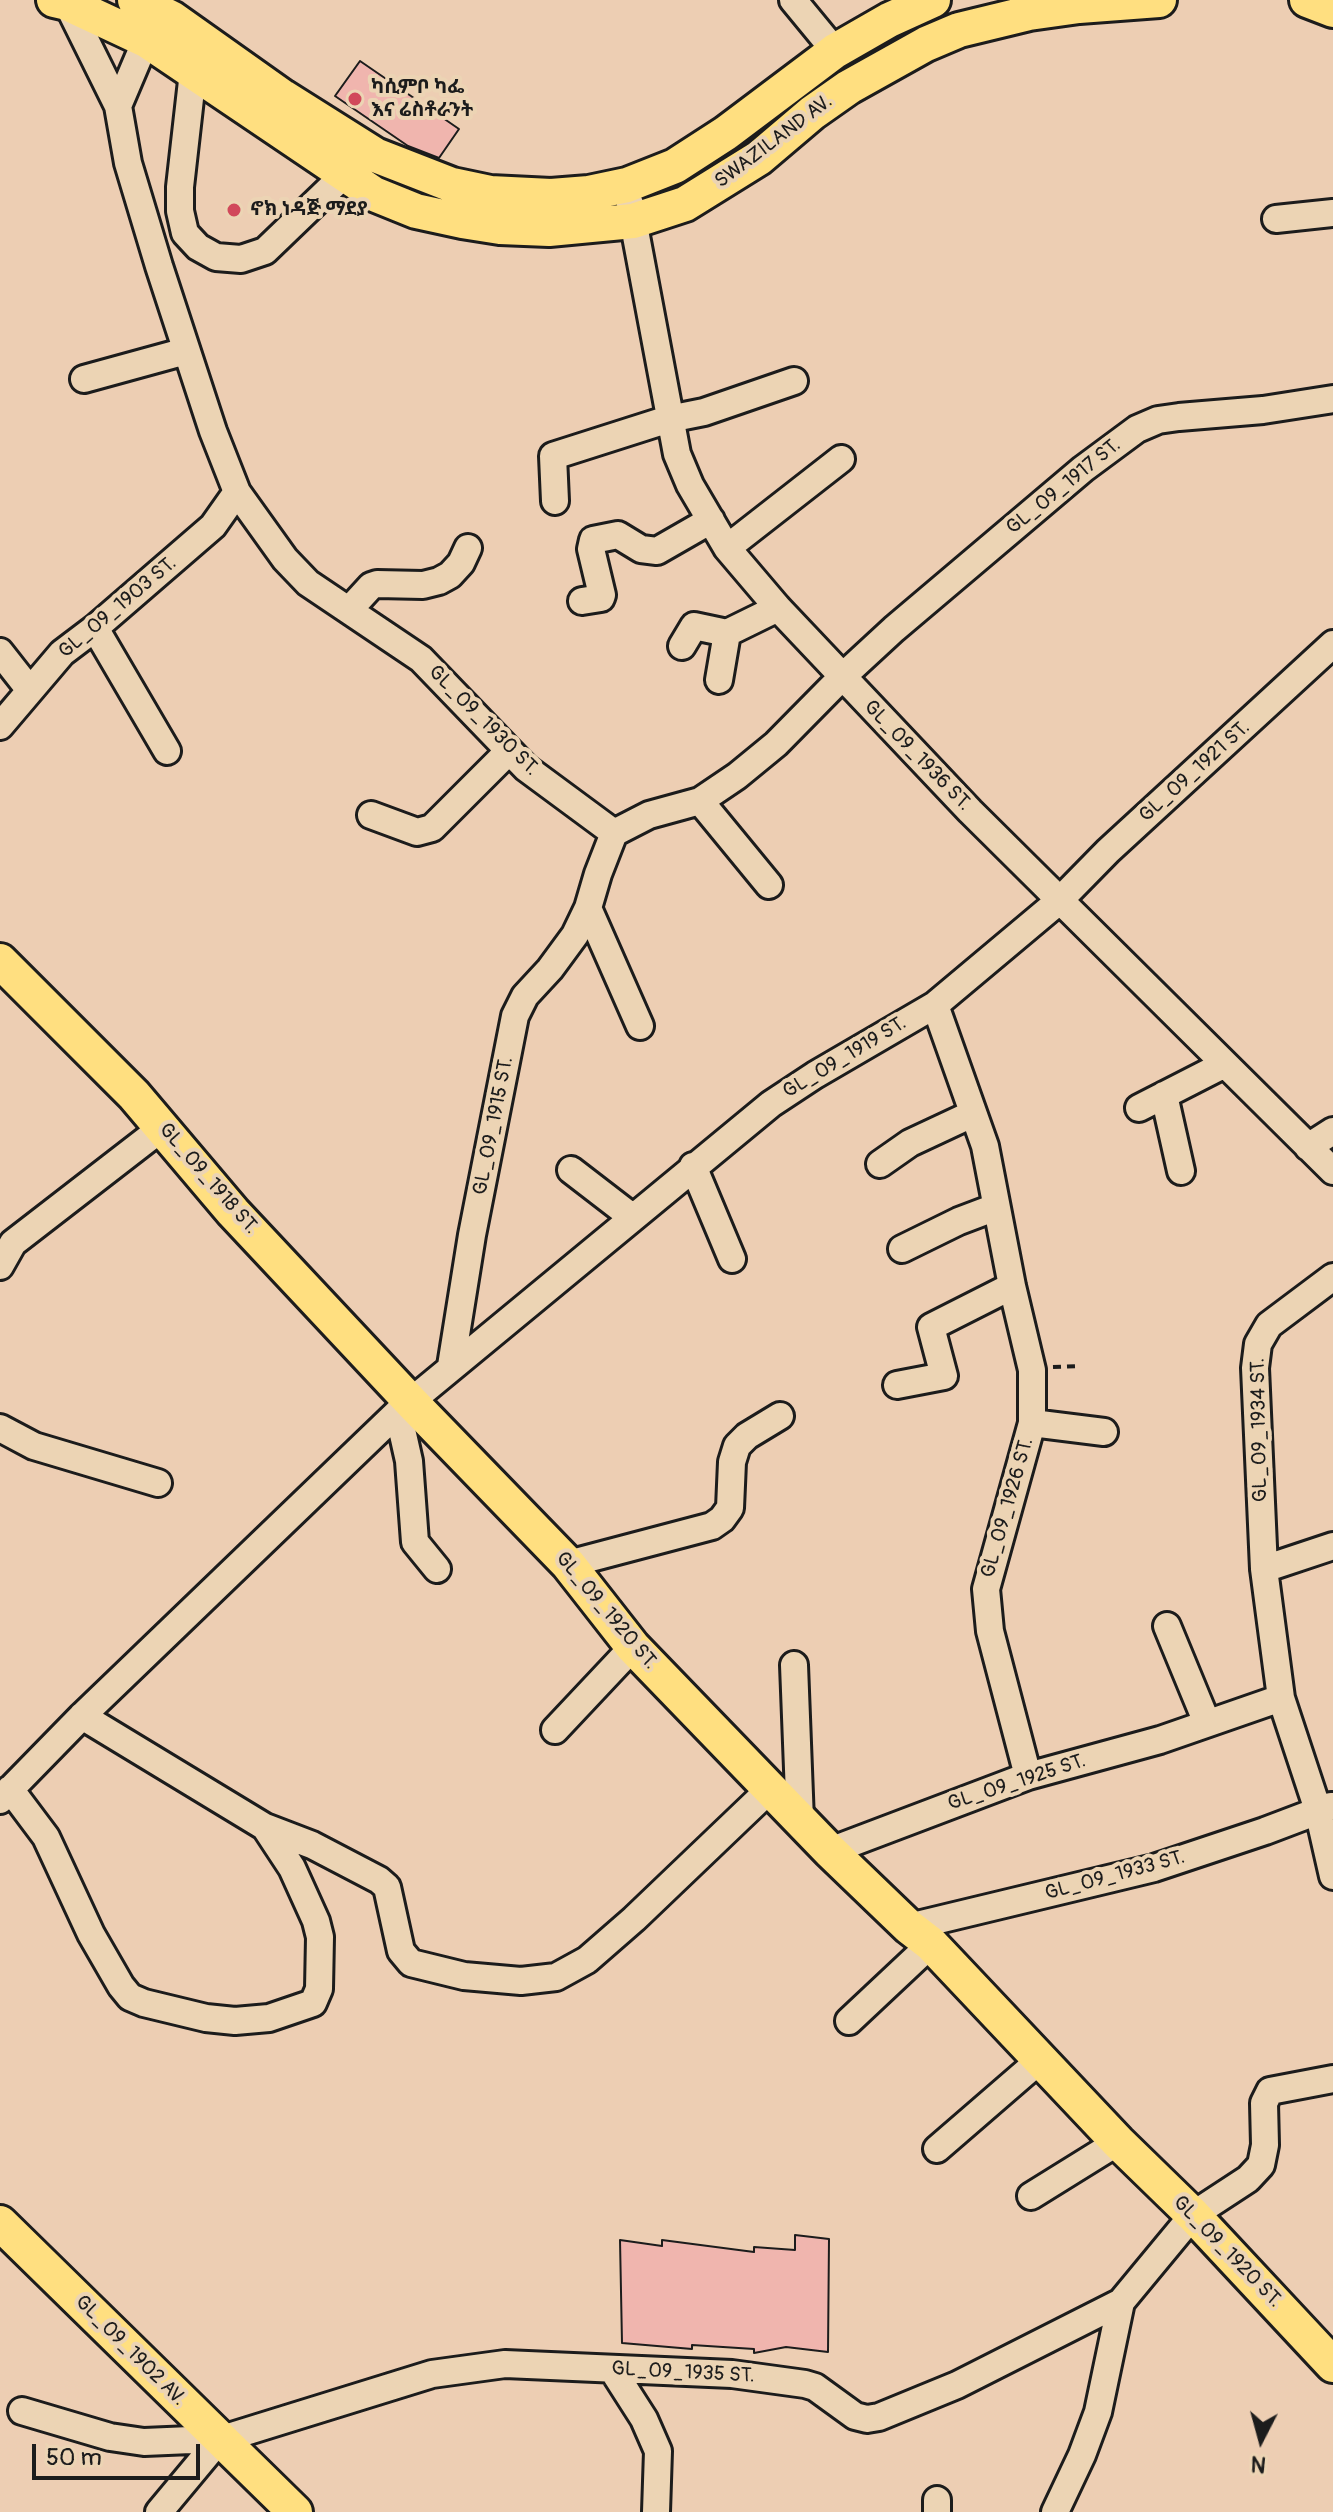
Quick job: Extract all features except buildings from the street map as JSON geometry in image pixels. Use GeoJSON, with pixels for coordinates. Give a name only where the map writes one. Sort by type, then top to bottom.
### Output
{"type":"FeatureCollection","features":[{"type":"Feature","properties":{"kind":"main road","name":"SWAZILAND AV."},"geometry":{"type":"LineString","coordinates":[[135,0],[173,19],[332,129],[375,155],[424,176],[490,193],[518,195],[589,193],[627,185],[675,166],[698,153],[835,51],[926,1]]}},
{"type":"Feature","properties":{"kind":"main road","name":"SWAZILAND AV."},"geometry":{"type":"LineString","coordinates":[[63,1],[146,40],[374,194],[402,206],[462,221],[500,227],[549,229],[633,221],[685,204],[732,177],[849,87],[926,44],[959,30],[1041,11],[1159,0]]}},
{"type":"Feature","properties":{"kind":"main road"},"geometry":{"type":"LineString","coordinates":[[1307,0],[1333,10]]}},
{"type":"Feature","properties":{"kind":"main road","name":"GL_09_1918 ST."},"geometry":{"type":"LineString","coordinates":[[0,961],[163,1127],[404,1407]]}},
{"type":"Feature","properties":{"kind":"main road","name":"GL_09_1920 ST."},"geometry":{"type":"LineString","coordinates":[[404,1407],[568,1564],[633,1647],[800,1821],[920,1935],[1118,2142],[1328,2349]]}},
{"type":"Feature","properties":{"kind":"main road","name":"GL_09_1902 AV."},"geometry":{"type":"LineString","coordinates":[[0,2223],[295,2512]]}},
{"type":"Feature","properties":{"kind":"street"},"geometry":{"type":"LineString","coordinates":[[793,0],[835,51]]}},
{"type":"Feature","properties":{"kind":"street","name":"GL_09_1930 ST."},"geometry":{"type":"LineString","coordinates":[[63,1],[118,106],[128,163],[186,351],[237,492],[285,559],[308,583],[421,659],[526,768],[614,833]]}},
{"type":"Feature","properties":{"kind":"street"},"geometry":{"type":"LineString","coordinates":[[118,106],[146,40]]}},
{"type":"Feature","properties":{"kind":"street"},"geometry":{"type":"LineString","coordinates":[[193,72],[180,211],[185,233],[198,247],[216,257],[241,259],[265,251],[344,175]]}},
{"type":"Feature","properties":{"kind":"street","name":"GL_09_1936 ST."},"geometry":{"type":"LineString","coordinates":[[627,185],[677,454],[727,548],[842,677],[1059,901],[1333,1171]]}},
{"type":"Feature","properties":{"kind":"street"},"geometry":{"type":"LineString","coordinates":[[1276,219],[1333,213]]}},
{"type":"Feature","properties":{"kind":"street"},"geometry":{"type":"LineString","coordinates":[[84,379],[186,351]]}},
{"type":"Feature","properties":{"kind":"street"},"geometry":{"type":"LineString","coordinates":[[555,501],[553,456],[669,419],[704,412],[794,381]]}},
{"type":"Feature","properties":{"kind":"street","name":"GL_09_1917 ST."},"geometry":{"type":"LineString","coordinates":[[842,677],[1083,469],[1137,429],[1158,420],[1263,410],[1333,399]]}},
{"type":"Feature","properties":{"kind":"street"},"geometry":{"type":"LineString","coordinates":[[727,548],[841,459]]}},
{"type":"Feature","properties":{"kind":"street","name":"GL_09_1903 ST."},"geometry":{"type":"LineString","coordinates":[[0,726],[62,653],[213,526],[237,492]]}},
{"type":"Feature","properties":{"kind":"street"},"geometry":{"type":"LineString","coordinates":[[582,601],[597,600],[602,595],[591,549],[593,540],[618,535],[641,549],[657,551],[711,520]]}},
{"type":"Feature","properties":{"kind":"street"},"geometry":{"type":"LineString","coordinates":[[349,610],[371,586],[377,584],[423,585],[439,581],[461,563],[468,548]]}},
{"type":"Feature","properties":{"kind":"street"},"geometry":{"type":"LineString","coordinates":[[682,646],[694,626],[727,633],[778,608]]}},
{"type":"Feature","properties":{"kind":"street"},"geometry":{"type":"LineString","coordinates":[[95,628],[167,751]]}},
{"type":"Feature","properties":{"kind":"street"},"geometry":{"type":"LineString","coordinates":[[719,680],[727,633]]}},
{"type":"Feature","properties":{"kind":"street","name":"GL_09_1921 ST."},"geometry":{"type":"LineString","coordinates":[[1059,901],[1108,851],[1333,644]]}},
{"type":"Feature","properties":{"kind":"street"},"geometry":{"type":"LineString","coordinates":[[0,652],[29,689]]}},
{"type":"Feature","properties":{"kind":"street"},"geometry":{"type":"LineString","coordinates":[[614,833],[649,815],[700,801],[776,744],[842,677]]}},
{"type":"Feature","properties":{"kind":"street"},"geometry":{"type":"LineString","coordinates":[[371,815],[417,832],[432,828],[509,751]]}},
{"type":"Feature","properties":{"kind":"street"},"geometry":{"type":"LineString","coordinates":[[700,801],[769,885]]}},
{"type":"Feature","properties":{"kind":"street","name":"GL_09_1915 ST."},"geometry":{"type":"LineString","coordinates":[[451,1366],[472,1235],[515,1016],[525,996],[575,935],[588,908],[614,833]]}},
{"type":"Feature","properties":{"kind":"street","name":"GL_09_1919 ST."},"geometry":{"type":"LineString","coordinates":[[7,1786],[404,1407],[451,1366],[787,1091],[935,1005],[1059,901]]}},
{"type":"Feature","properties":{"kind":"street"},"geometry":{"type":"LineString","coordinates":[[588,908],[640,1026]]}},
{"type":"Feature","properties":{"kind":"street","name":"GL_09_1926 ST."},"geometry":{"type":"LineString","coordinates":[[935,1005],[985,1146],[1032,1370],[1032,1423],[986,1589],[990,1631],[1028,1776]]}},
{"type":"Feature","properties":{"kind":"street"},"geometry":{"type":"LineString","coordinates":[[1139,1108],[1225,1064]]}},
{"type":"Feature","properties":{"kind":"street"},"geometry":{"type":"LineString","coordinates":[[1164,1095],[1181,1171]]}},
{"type":"Feature","properties":{"kind":"street"},"geometry":{"type":"LineString","coordinates":[[880,1164],[910,1143],[972,1114]]}},
{"type":"Feature","properties":{"kind":"street"},"geometry":{"type":"LineString","coordinates":[[4,1249],[163,1127]]}},
{"type":"Feature","properties":{"kind":"street"},"geometry":{"type":"LineString","coordinates":[[1308,1147],[1333,1131]]}},
{"type":"Feature","properties":{"kind":"street"},"geometry":{"type":"LineString","coordinates":[[693,1166],[732,1259]]}},
{"type":"Feature","properties":{"kind":"street"},"geometry":{"type":"LineString","coordinates":[[571,1170],[632,1217]]}},
{"type":"Feature","properties":{"kind":"street"},"geometry":{"type":"LineString","coordinates":[[902,1249],[996,1207]]}},
{"type":"Feature","properties":{"kind":"street","name":"GL_09_1934 ST."},"geometry":{"type":"LineString","coordinates":[[1325,1807],[1281,1698],[1264,1569],[1255,1368],[1258,1344],[1269,1325],[1333,1277]]}},
{"type":"Feature","properties":{"kind":"street"},"geometry":{"type":"LineString","coordinates":[[897,1385],[944,1376],[931,1327],[1012,1286]]}},
{"type":"Feature","properties":{"kind":"street"},"geometry":{"type":"LineString","coordinates":[[404,1407],[415,1542],[437,1569]]}},
{"type":"Feature","properties":{"kind":"street"},"geometry":{"type":"LineString","coordinates":[[568,1564],[712,1526],[730,1508],[732,1462],[737,1446],[747,1436],[780,1416]]}},
{"type":"Feature","properties":{"kind":"street"},"geometry":{"type":"LineString","coordinates":[[1032,1423],[1104,1432]]}},
{"type":"Feature","properties":{"kind":"street"},"geometry":{"type":"LineString","coordinates":[[0,1428],[34,1446],[158,1483]]}},
{"type":"Feature","properties":{"kind":"street"},"geometry":{"type":"LineString","coordinates":[[1264,1569],[1333,1546]]}},
{"type":"Feature","properties":{"kind":"street"},"geometry":{"type":"LineString","coordinates":[[1167,1626],[1207,1723]]}},
{"type":"Feature","properties":{"kind":"street"},"geometry":{"type":"LineString","coordinates":[[555,1730],[633,1647]]}},
{"type":"Feature","properties":{"kind":"street"},"geometry":{"type":"LineString","coordinates":[[794,1665],[800,1821]]}},
{"type":"Feature","properties":{"kind":"street","name":"GL_09_1925 ST."},"geometry":{"type":"LineString","coordinates":[[830,1851],[1028,1776],[1160,1740],[1281,1698]]}},
{"type":"Feature","properties":{"kind":"street"},"geometry":{"type":"LineString","coordinates":[[82,1716],[265,1827],[312,1845],[387,1887],[401,1951],[411,1963],[464,1976],[521,1981],[556,1977],[587,1960],[770,1789]]}},
{"type":"Feature","properties":{"kind":"street"},"geometry":{"type":"LineString","coordinates":[[7,1786],[46,1837],[91,1934],[130,1997],[206,2018],[235,2021],[269,2018],[313,2003],[319,1989],[320,1937],[316,1921],[292,1868],[265,1827]]}},
{"type":"Feature","properties":{"kind":"street"},"geometry":{"type":"LineString","coordinates":[[1325,1807],[1333,1876]]}},
{"type":"Feature","properties":{"kind":"street","name":"GL_09_1933 ST."},"geometry":{"type":"LineString","coordinates":[[920,1935],[1154,1868],[1265,1831],[1325,1807]]}},
{"type":"Feature","properties":{"kind":"street"},"geometry":{"type":"LineString","coordinates":[[849,2021],[920,1935]]}},
{"type":"Feature","properties":{"kind":"street"},"geometry":{"type":"LineString","coordinates":[[937,2149],[1041,2059]]}},
{"type":"Feature","properties":{"kind":"street"},"geometry":{"type":"LineString","coordinates":[[1055,2512],[1098,2412],[1121,2302],[1193,2215],[1248,2179],[1261,2165],[1265,2145],[1264,2103],[1270,2091],[1333,2079]]}},
{"type":"Feature","properties":{"kind":"street"},"geometry":{"type":"LineString","coordinates":[[1031,2196],[1118,2142]]}},
{"type":"Feature","properties":{"kind":"street","name":"GL_09_1935 ST."},"geometry":{"type":"LineString","coordinates":[[22,2411],[110,2437],[144,2442],[191,2440],[216,2436],[432,2374],[505,2364],[732,2374],[805,2384],[815,2387],[855,2416],[867,2419],[957,2385],[1121,2302]]}},
{"type":"Feature","properties":{"kind":"street"},"geometry":{"type":"LineString","coordinates":[[612,2369],[644,2419],[658,2451],[656,2512]]}},
{"type":"Feature","properties":{"kind":"street"},"geometry":{"type":"LineString","coordinates":[[159,2512],[216,2436]]}},
{"type":"Feature","properties":{"kind":"place","name":"ካሲምቦ ካፌ እና ሬስቶራንት"},"geometry":{"type":"Point","coordinates":[355,99]}},
{"type":"Feature","properties":{"kind":"place","name":"ኖክ ነዳጅ ማደያ"},"geometry":{"type":"Point","coordinates":[234,210]}}]}
